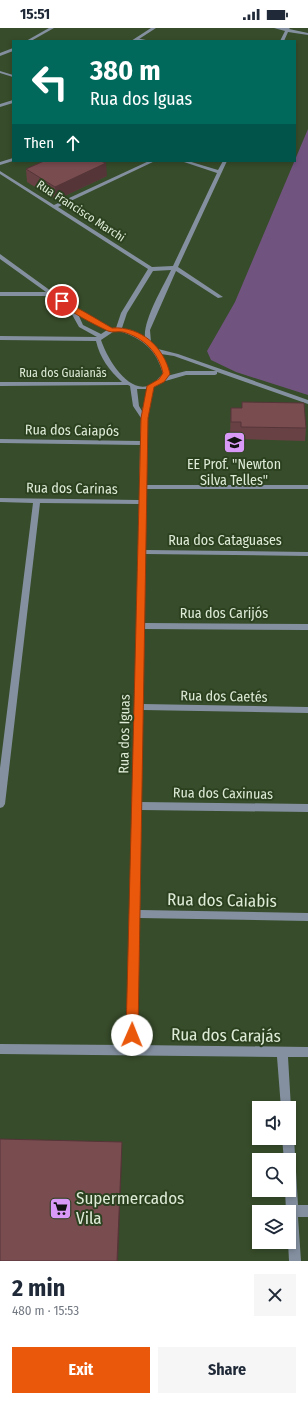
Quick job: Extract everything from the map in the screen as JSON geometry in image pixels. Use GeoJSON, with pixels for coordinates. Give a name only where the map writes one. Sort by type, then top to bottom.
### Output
{"type":"FeatureCollection","features":[{"type":"Feature","properties":{"kind":"street"},"geometry":{"type":"LineString","coordinates":[[30,40],[52,28]]}},
{"type":"Feature","properties":{"kind":"street"},"geometry":{"type":"LineString","coordinates":[[134,40],[154,28]]}},
{"type":"Feature","properties":{"kind":"street"},"geometry":{"type":"LineString","coordinates":[[276,28],[288,29],[308,34]]}},
{"type":"Feature","properties":{"kind":"street"},"geometry":{"type":"LineString","coordinates":[[282,40],[288,29]]}},
{"type":"Feature","properties":{"kind":"street"},"geometry":{"type":"LineString","coordinates":[[0,55],[12,49]]}},
{"type":"Feature","properties":{"kind":"street"},"geometry":{"type":"LineString","coordinates":[[0,72],[12,76]]}},
{"type":"Feature","properties":{"kind":"street"},"geometry":{"type":"LineString","coordinates":[[0,106],[12,100]]}},
{"type":"Feature","properties":{"kind":"street"},"geometry":{"type":"LineString","coordinates":[[0,164],[12,159]]}},
{"type":"Feature","properties":{"kind":"street"},"geometry":{"type":"LineString","coordinates":[[53,207],[151,162]]}},
{"type":"Feature","properties":{"kind":"street"},"geometry":{"type":"LineString","coordinates":[[186,162],[220,172]]}},
{"type":"Feature","properties":{"kind":"street"},"geometry":{"type":"LineString","coordinates":[[148,342],[147,330],[152,317],[225,162]]}},
{"type":"Feature","properties":{"kind":"street","name":"Rua Francisco Marchi"},"geometry":{"type":"LineString","coordinates":[[0,172],[151,269]]}},
{"type":"Feature","properties":{"kind":"street"},"geometry":{"type":"LineString","coordinates":[[0,256],[71,308],[111,330]]}},
{"type":"Feature","properties":{"kind":"street"},"geometry":{"type":"LineString","coordinates":[[119,329],[124,313],[151,269],[176,268],[220,297]]}},
{"type":"Feature","properties":{"kind":"street"},"geometry":{"type":"LineString","coordinates":[[0,294],[53,294]]}},
{"type":"Feature","properties":{"kind":"street"},"geometry":{"type":"LineString","coordinates":[[71,308],[81,326],[99,337]]}},
{"type":"Feature","properties":{"kind":"street"},"geometry":{"type":"LineString","coordinates":[[0,338],[99,337],[111,330],[119,329],[136,334],[148,342],[157,351],[164,362],[166,374],[161,380]]}},
{"type":"Feature","properties":{"kind":"street"},"geometry":{"type":"LineString","coordinates":[[99,337],[100,348],[108,362],[120,378],[130,385],[151,386],[161,380],[186,373],[210,372],[228,375]]}},
{"type":"Feature","properties":{"kind":"street"},"geometry":{"type":"LineString","coordinates":[[157,351],[176,355],[228,375],[308,402]]}},
{"type":"Feature","properties":{"kind":"street","name":"Rua dos Guaianãs"},"geometry":{"type":"LineString","coordinates":[[0,384],[130,385]]}},
{"type":"Feature","properties":{"kind":"street","name":"Rua dos Iguas"},"geometry":{"type":"LineString","coordinates":[[130,385],[136,406],[144,418]]}},
{"type":"Feature","properties":{"kind":"street","name":"Rua dos Iguas"},"geometry":{"type":"LineString","coordinates":[[132,1050],[144,487],[144,418],[151,386]]}},
{"type":"Feature","properties":{"kind":"street","name":"Rua dos Caiapós"},"geometry":{"type":"LineString","coordinates":[[0,441],[144,443]]}},
{"type":"Feature","properties":{"kind":"street"},"geometry":{"type":"LineString","coordinates":[[144,487],[308,487]]}},
{"type":"Feature","properties":{"kind":"street","name":"Rua dos Carinas"},"geometry":{"type":"LineString","coordinates":[[0,500],[143,502]]}},
{"type":"Feature","properties":{"kind":"street"},"geometry":{"type":"LineString","coordinates":[[0,804],[37,500]]}},
{"type":"Feature","properties":{"kind":"street","name":"Rua dos Cataguases"},"geometry":{"type":"LineString","coordinates":[[142,552],[308,554]]}},
{"type":"Feature","properties":{"kind":"street","name":"Rua dos Carijós"},"geometry":{"type":"LineString","coordinates":[[140,626],[308,627]]}},
{"type":"Feature","properties":{"kind":"street","name":"Rua dos Caetés"},"geometry":{"type":"LineString","coordinates":[[139,707],[308,710]]}},
{"type":"Feature","properties":{"kind":"street","name":"Rua dos Caxinuas"},"geometry":{"type":"LineString","coordinates":[[137,806],[308,808]]}},
{"type":"Feature","properties":{"kind":"street","name":"Rua dos Caiabis"},"geometry":{"type":"LineString","coordinates":[[135,914],[308,917]]}},
{"type":"Feature","properties":{"kind":"street","name":"Rua dos Carajás"},"geometry":{"type":"LineString","coordinates":[[0,1049],[308,1052]]}},
{"type":"Feature","properties":{"kind":"street"},"geometry":{"type":"LineString","coordinates":[[282,1052],[286,1101]]}},
{"type":"Feature","properties":{"kind":"street"},"geometry":{"type":"LineString","coordinates":[[288,1145],[292,1205]]}},
{"type":"Feature","properties":{"kind":"street"},"geometry":{"type":"LineString","coordinates":[[296,1211],[308,1211]]}},
{"type":"Feature","properties":{"kind":"street"},"geometry":{"type":"LineString","coordinates":[[294,1249],[295,1261]]}},
{"type":"Feature","properties":{"kind":"shaded area"},"geometry":{"type":"Polygon","coordinates":[[[308,129],[308,395],[236,372],[211,360],[207,351],[235,302],[294,162],[296,162],[296,157],[308,129]]]}},
{"type":"Feature","properties":{"kind":"building"},"geometry":{"type":"Polygon","coordinates":[[[42,162],[106,163],[55,187],[26,169],[42,162]]]}},
{"type":"Feature","properties":{"kind":"building"},"geometry":{"type":"Polygon","coordinates":[[[242,402],[304,403],[306,428],[241,427],[241,422],[231,422],[231,408],[242,408],[242,402]]]}},
{"type":"Feature","properties":{"kind":"building","name":"Supermercados Vila"},"geometry":{"type":"Polygon","coordinates":[[[0,1139],[122,1142],[117,1261],[0,1261],[0,1139]]]}},
{"type":"Feature","properties":{"kind":"place","name":"EE Prof. \"Newton Silva Telles\""},"geometry":{"type":"Point","coordinates":[234,442]}},
{"type":"Feature","properties":{"kind":"place","name":"Supermercados Vila"},"geometry":{"type":"Point","coordinates":[60,1208]}},
{"type":"Feature","properties":{"kind":"route"},"geometry":{"type":"LineString","coordinates":[[62,301],[71,308],[111,330],[119,329],[136,334],[148,342],[157,351],[164,362],[166,374],[156,384],[151,386],[144,418],[144,487],[132,1035]]}}]}
